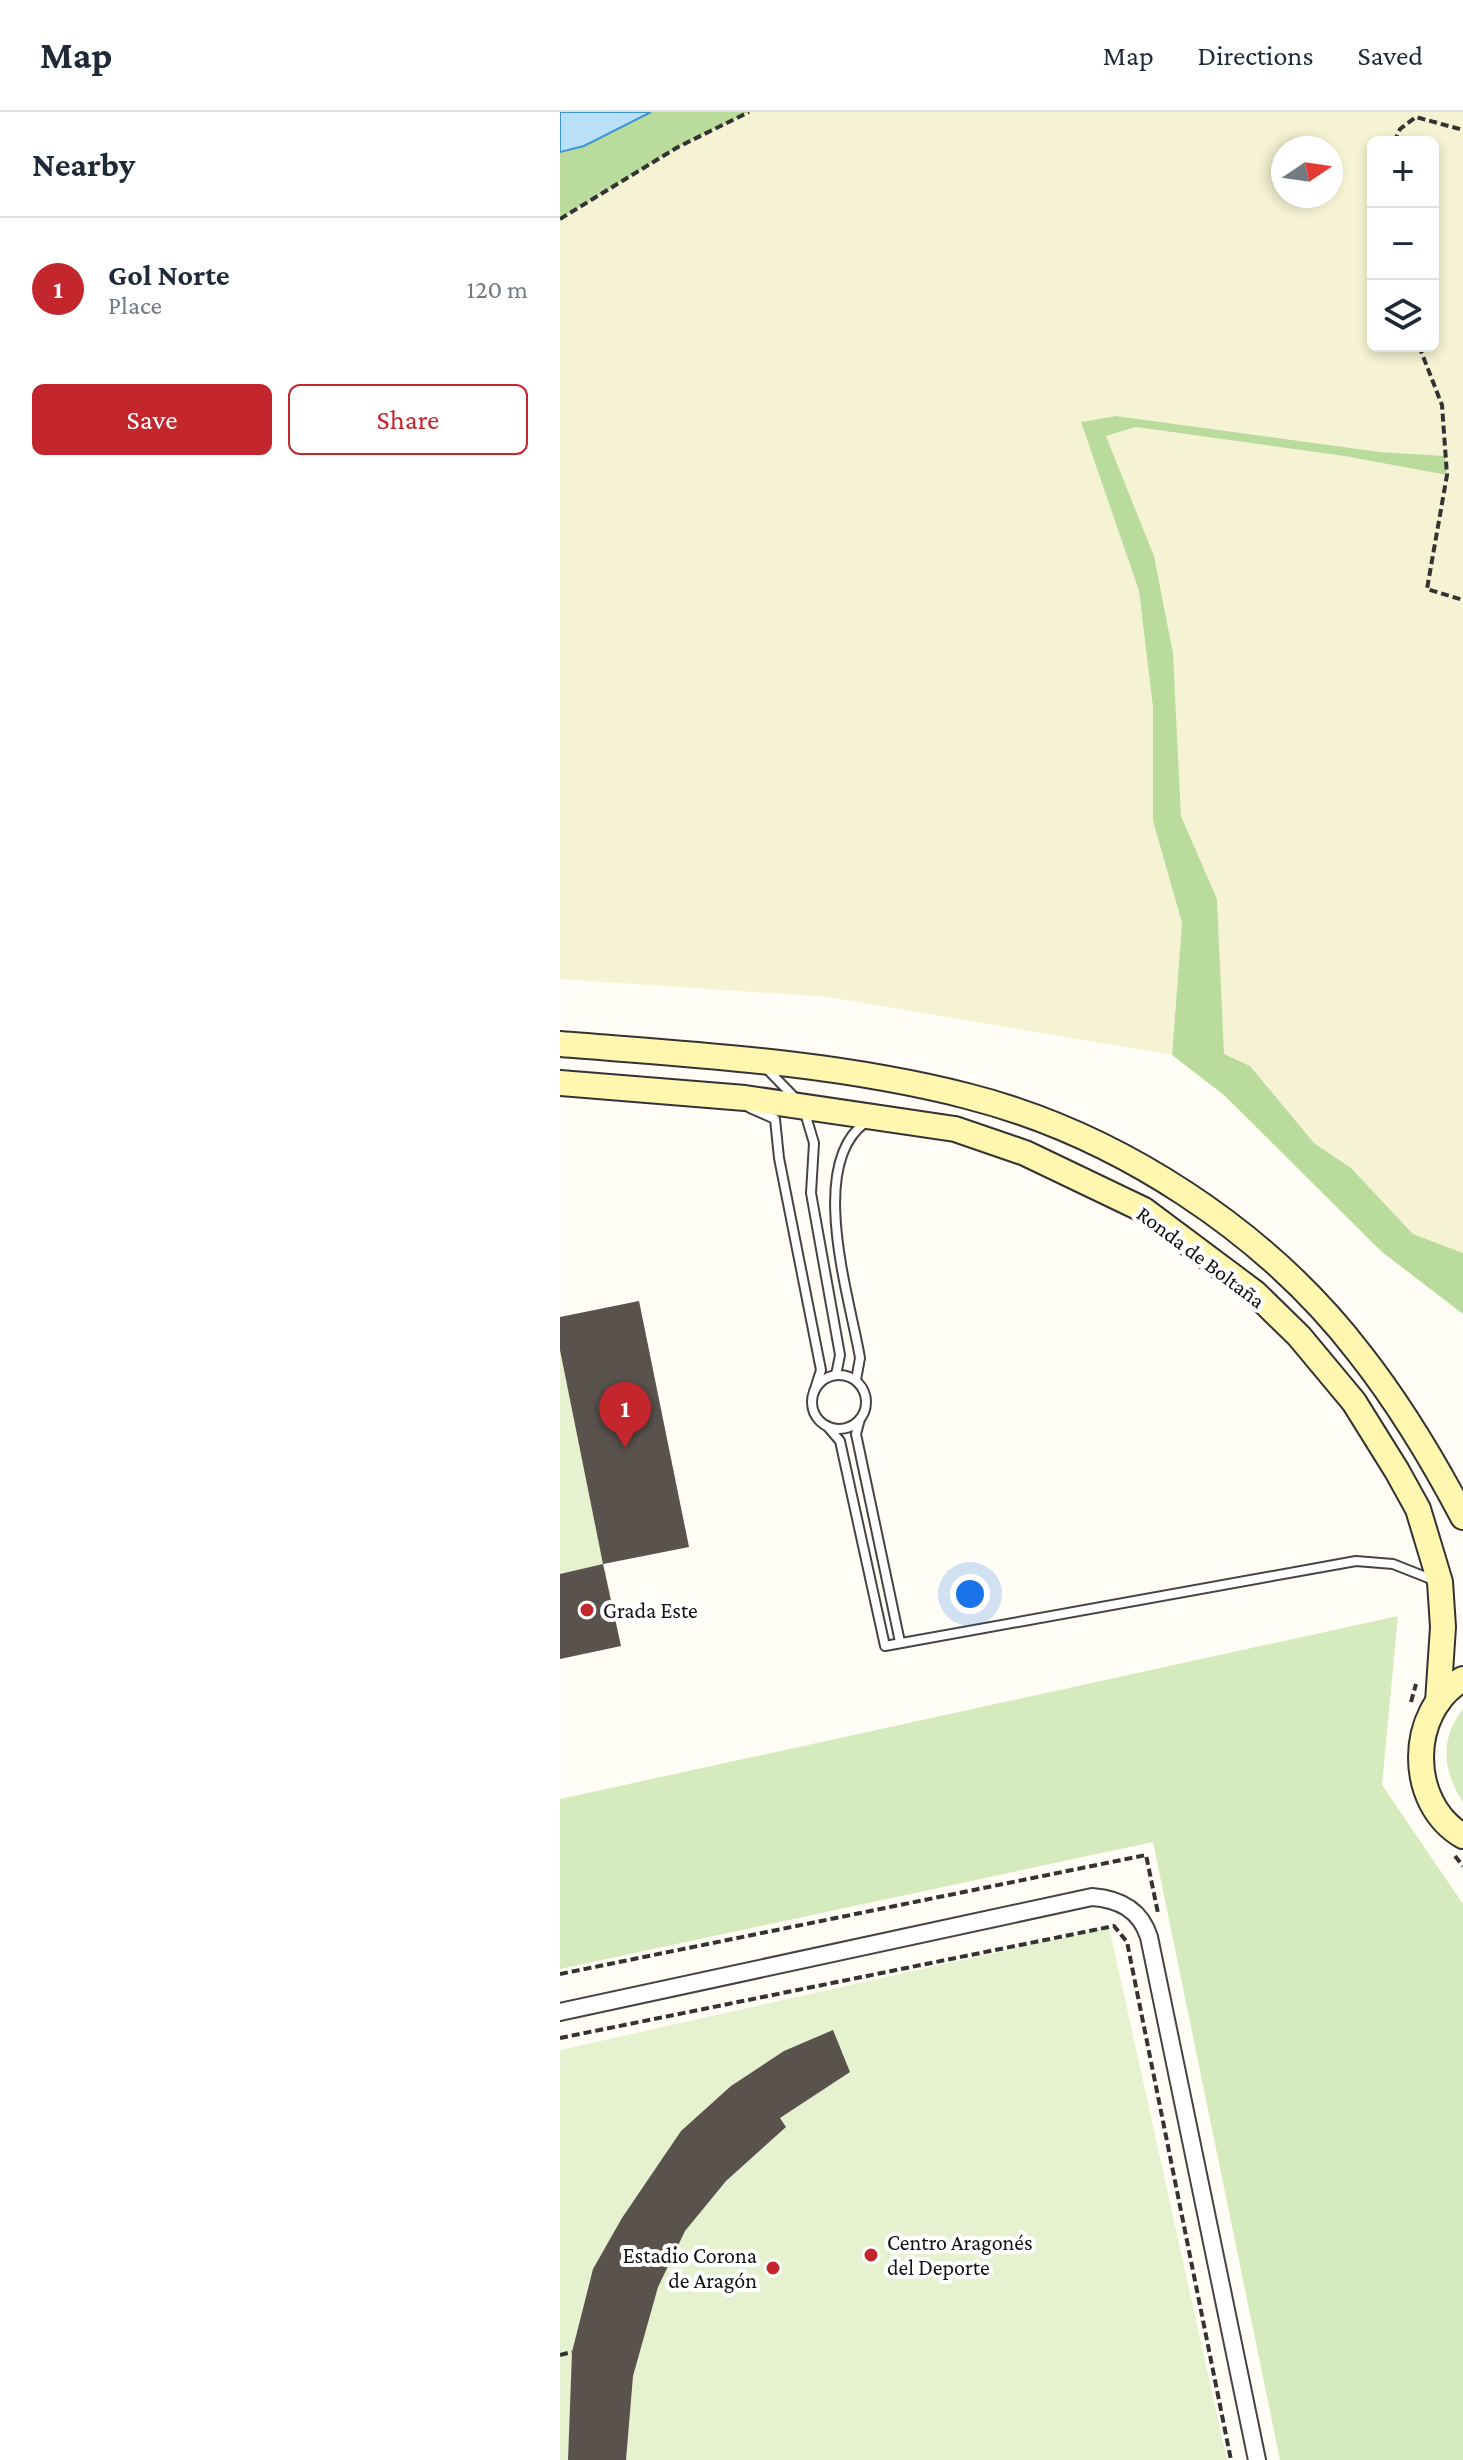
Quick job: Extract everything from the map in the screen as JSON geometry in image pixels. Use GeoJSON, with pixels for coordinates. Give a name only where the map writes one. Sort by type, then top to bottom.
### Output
{"type":"FeatureCollection","features":[{"type":"Feature","properties":{"kind":"main road","name":"Ronda de Boltaña"},"geometry":{"type":"LineString","coordinates":[[560,1044],[753,1060],[895,1079],[970,1097],[1101,1146],[1162,1180],[1271,1261],[1359,1351],[1410,1422],[1463,1517]]}},
{"type":"Feature","properties":{"kind":"main road","name":"Ronda de Boltaña"},"geometry":{"type":"LineString","coordinates":[[560,1083],[801,1105],[884,1115],[955,1129],[1052,1166],[1144,1210],[1255,1293],[1299,1336],[1354,1402],[1418,1509],[1440,1582],[1443,1627],[1438,1702]]}},
{"type":"Feature","properties":{"kind":"main road","name":"Ronda de Boltaña"},"geometry":{"type":"LineString","coordinates":[[1461,1836],[1436,1811],[1424,1785],[1420,1756],[1425,1727],[1438,1702],[1463,1679]]}},
{"type":"Feature","properties":{"kind":"street"},"geometry":{"type":"LineString","coordinates":[[560,2012],[1092,1897],[1114,1899],[1130,1907],[1149,1937],[1257,2460]]}},
{"type":"Feature","properties":{"kind":"lane"},"geometry":{"type":"LineString","coordinates":[[753,1060],[774,1074],[801,1105],[813,1134],[811,1193],[840,1355],[836,1375]]}},
{"type":"Feature","properties":{"kind":"lane"},"geometry":{"type":"LineString","coordinates":[[720,1096],[775,1119],[779,1158],[821,1370],[814,1392],[813,1409],[840,1441],[885,1646],[1356,1561],[1393,1564],[1440,1582]]}},
{"type":"Feature","properties":{"kind":"lane"},"geometry":{"type":"LineString","coordinates":[[884,1115],[858,1128],[843,1152],[833,1186],[833,1201],[860,1358],[856,1380],[867,1399],[856,1434],[900,1642]]}},
{"type":"Feature","properties":{"kind":"lane"},"geometry":{"type":"LineString","coordinates":[[814,1392],[822,1381],[836,1375],[856,1380]]}},
{"type":"Feature","properties":{"kind":"lane"},"geometry":{"type":"LineString","coordinates":[[827,1426],[845,1429],[860,1419]]}},
{"type":"Feature","properties":{"kind":"path"},"geometry":{"type":"LineString","coordinates":[[560,219],[678,147],[749,112]]}},
{"type":"Feature","properties":{"kind":"path"},"geometry":{"type":"LineString","coordinates":[[1397,136],[1400,129],[1416,117],[1463,130]]}},
{"type":"Feature","properties":{"kind":"path"},"geometry":{"type":"LineString","coordinates":[[1421,352],[1442,405],[1447,475],[1427,589],[1463,600]]}},
{"type":"Feature","properties":{"kind":"path"},"geometry":{"type":"LineString","coordinates":[[560,1974],[1146,1855],[1160,1921]]}},
{"type":"Feature","properties":{"kind":"path"},"geometry":{"type":"LineString","coordinates":[[560,2038],[1114,1926],[1127,1942],[1231,2460]]}},
{"type":"Feature","properties":{"kind":"path"},"geometry":{"type":"LineString","coordinates":[[560,2355],[572,2352]]}},
{"type":"Feature","properties":{"kind":"shaded area"},"geometry":{"type":"Polygon","coordinates":[[[749,112],[1463,112],[1463,1253],[1413,1234],[1351,1168],[1314,1143],[1250,1066],[1224,1054],[1217,899],[1181,816],[1173,653],[1154,556],[1106,436],[1136,427],[1344,456],[1446,475],[1445,456],[1380,452],[1116,416],[1081,422],[1139,591],[1153,708],[1153,821],[1182,923],[1172,1055],[828,997],[560,979],[560,219],[678,147],[749,112]]]}},
{"type":"Feature","properties":{"kind":"green space"},"geometry":{"type":"Polygon","coordinates":[[[651,112],[749,112],[678,147],[560,219],[560,152],[584,145],[651,112]]]}},
{"type":"Feature","properties":{"kind":"green space"},"geometry":{"type":"Polygon","coordinates":[[[1116,416],[1380,452],[1445,456],[1447,475],[1344,456],[1136,427],[1106,436],[1154,556],[1173,653],[1181,816],[1217,899],[1224,1054],[1250,1066],[1314,1143],[1351,1168],[1413,1234],[1463,1253],[1463,1314],[1382,1252],[1224,1095],[1172,1055],[1182,923],[1153,821],[1153,708],[1139,591],[1081,422],[1116,416]]]}},
{"type":"Feature","properties":{"kind":"green space"},"geometry":{"type":"Polygon","coordinates":[[[639,1301],[689,1547],[604,1564],[621,1646],[560,1659],[560,1317],[639,1301]]]}},
{"type":"Feature","properties":{"kind":"green space"},"geometry":{"type":"Polygon","coordinates":[[[1398,1616],[1382,1785],[1463,1904],[1463,2460],[1280,2460],[1153,1842],[560,1969],[560,1799],[1398,1616]]]}},
{"type":"Feature","properties":{"kind":"green space"},"geometry":{"type":"Polygon","coordinates":[[[1463,1709],[1463,1802],[1451,1779],[1446,1756],[1450,1732],[1463,1709]]]}},
{"type":"Feature","properties":{"kind":"green space","name":"Centro Aragonés del Deporte"},"geometry":{"type":"Polygon","coordinates":[[[1109,1927],[1227,2460],[560,2460],[560,2050],[1109,1927]]]}},
{"type":"Feature","properties":{"kind":"water"},"geometry":{"type":"Polygon","coordinates":[[[560,112],[651,112],[584,146],[560,152],[560,112]]]}},
{"type":"Feature","properties":{"kind":"building"},"geometry":{"type":"Polygon","coordinates":[[[639,1301],[689,1547],[603,1564],[560,1350],[560,1317],[639,1301]]]}},
{"type":"Feature","properties":{"kind":"building","name":"Grada Este"},"geometry":{"type":"Polygon","coordinates":[[[603,1564],[621,1646],[560,1659],[560,1574],[603,1564]]]}},
{"type":"Feature","properties":{"kind":"building"},"geometry":{"type":"Polygon","coordinates":[[[833,2030],[850,2072],[780,2118],[786,2127],[726,2181],[685,2231],[658,2287],[633,2376],[626,2460],[568,2460],[572,2352],[593,2269],[622,2218],[681,2131],[731,2086],[784,2051],[833,2030]]]}},
{"type":"Feature","properties":{"kind":"place","name":"Gol Norte"},"geometry":{"type":"Point","coordinates":[625,1448]}},
{"type":"Feature","properties":{"kind":"place","name":"Grada Este"},"geometry":{"type":"Point","coordinates":[587,1610]}},
{"type":"Feature","properties":{"kind":"place","name":"Centro Aragonés del Deporte"},"geometry":{"type":"Point","coordinates":[871,2255]}},
{"type":"Feature","properties":{"kind":"place","name":"Estadio Corona de Aragón"},"geometry":{"type":"Point","coordinates":[773,2268]}}]}
